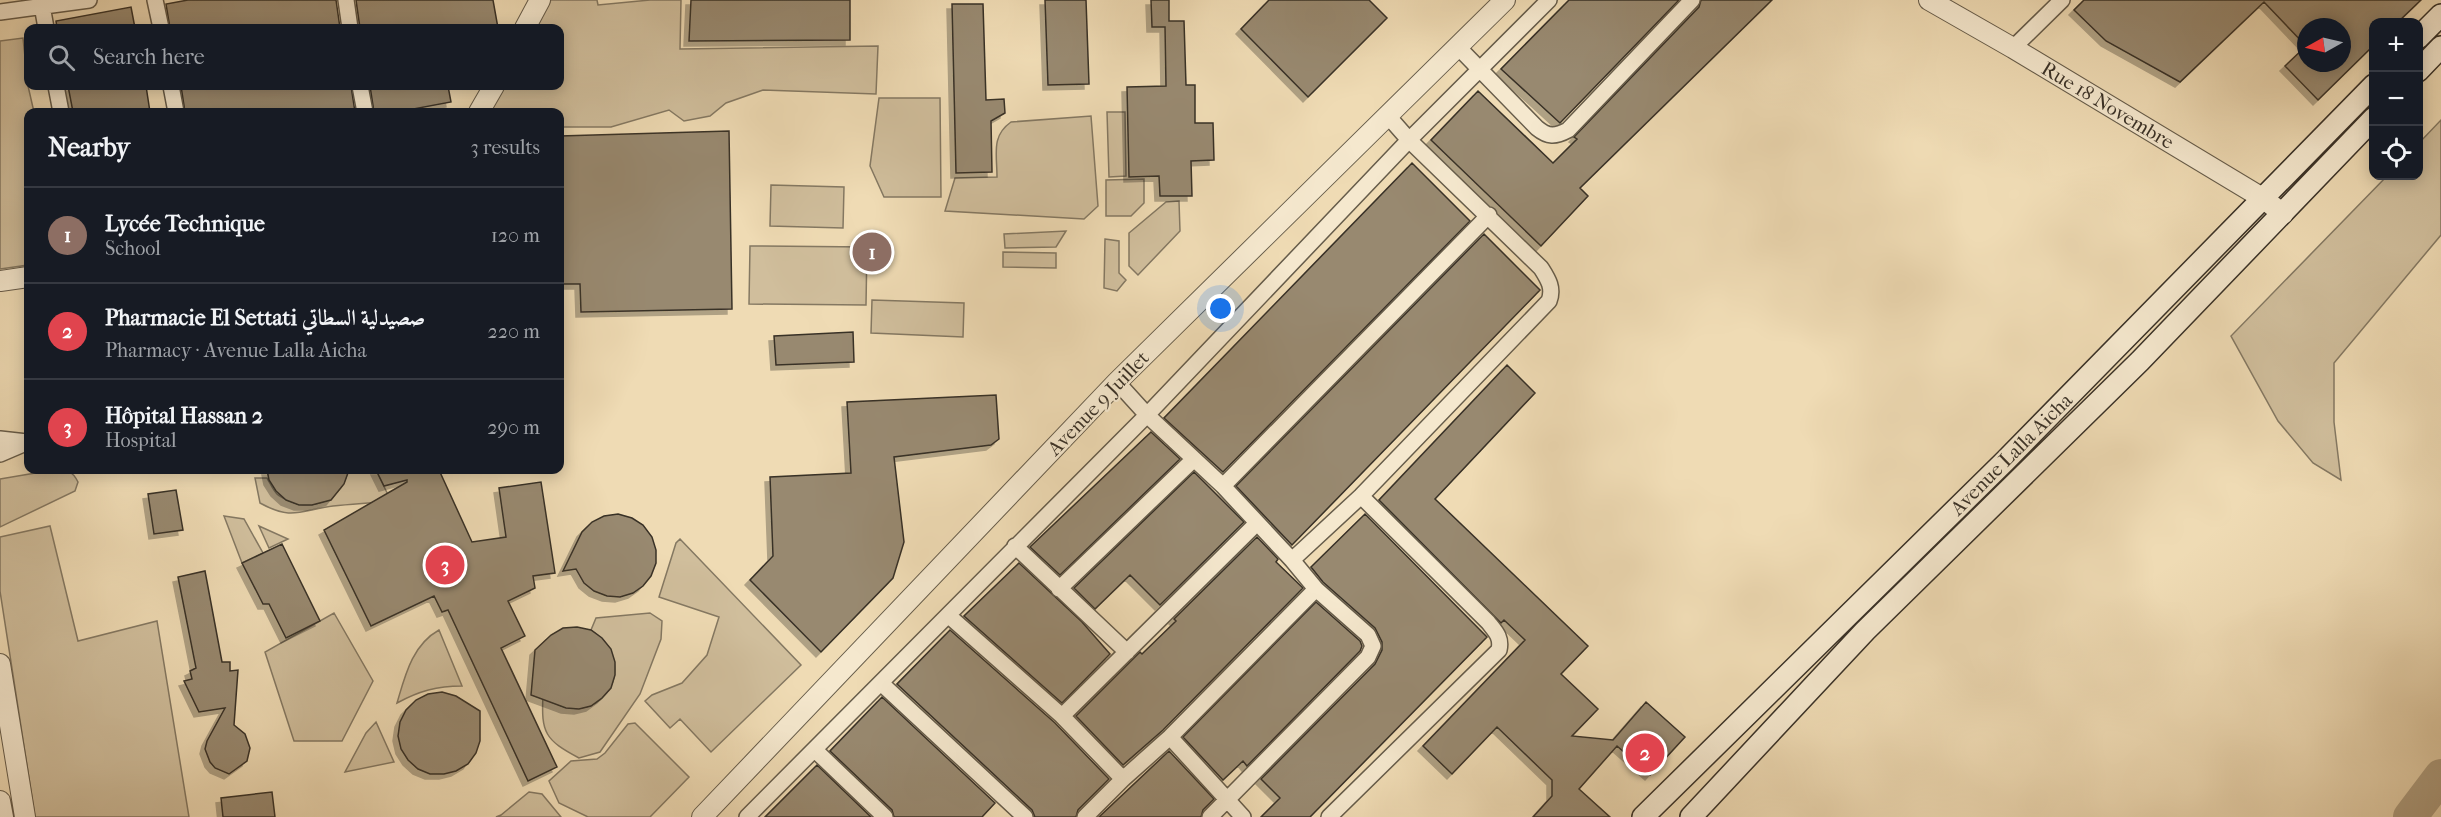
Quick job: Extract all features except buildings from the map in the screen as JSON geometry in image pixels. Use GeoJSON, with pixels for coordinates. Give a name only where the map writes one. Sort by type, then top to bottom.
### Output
{"type":"FeatureCollection","features":[{"type":"Feature","properties":{"kind":"main road"},"geometry":{"type":"LineString","coordinates":[[2423,33],[2441,15]]}},
{"type":"Feature","properties":{"kind":"main road"},"geometry":{"type":"LineString","coordinates":[[2423,66],[2441,47]]}},
{"type":"Feature","properties":{"kind":"main road","name":"Avenue Lalla Aicha"},"geometry":{"type":"LineString","coordinates":[[1643,817],[2005,461],[2369,89]]}},
{"type":"Feature","properties":{"kind":"main road","name":"Avenue Lalla Aicha"},"geometry":{"type":"LineString","coordinates":[[1691,817],[1866,631],[2140,361],[2369,122]]}},
{"type":"Feature","properties":{"kind":"street"},"geometry":{"type":"LineString","coordinates":[[0,12],[42,3],[89,0]]}},
{"type":"Feature","properties":{"kind":"street"},"geometry":{"type":"LineString","coordinates":[[155,0],[160,24]]}},
{"type":"Feature","properties":{"kind":"street"},"geometry":{"type":"LineString","coordinates":[[346,0],[349,24]]}},
{"type":"Feature","properties":{"kind":"street","name":"Avenue 9 Juillet"},"geometry":{"type":"LineString","coordinates":[[702,817],[1117,382],[1505,0]]}},
{"type":"Feature","properties":{"kind":"street"},"geometry":{"type":"LineString","coordinates":[[747,817],[816,751],[1015,546],[1147,415],[1409,140],[1549,0]]}},
{"type":"Feature","properties":{"kind":"street"},"geometry":{"type":"LineString","coordinates":[[1458,47],[1537,128],[1546,135],[1553,136],[1568,130],[1692,0]]}},
{"type":"Feature","properties":{"kind":"street","name":"Rue 18 Novembre"},"geometry":{"type":"LineString","coordinates":[[1929,0],[2264,198],[2283,214]]}},
{"type":"Feature","properties":{"kind":"street"},"geometry":{"type":"LineString","coordinates":[[2013,48],[2062,0]]}},
{"type":"Feature","properties":{"kind":"street"},"geometry":{"type":"LineString","coordinates":[[42,3],[45,24]]}},
{"type":"Feature","properties":{"kind":"street"},"geometry":{"type":"LineString","coordinates":[[527,24],[536,3]]}},
{"type":"Feature","properties":{"kind":"street"},"geometry":{"type":"LineString","coordinates":[[57,90],[60,108]]}},
{"type":"Feature","properties":{"kind":"street"},"geometry":{"type":"LineString","coordinates":[[172,90],[175,108]]}},
{"type":"Feature","properties":{"kind":"street"},"geometry":{"type":"LineString","coordinates":[[361,90],[364,108]]}},
{"type":"Feature","properties":{"kind":"street"},"geometry":{"type":"LineString","coordinates":[[481,108],[492,90]]}},
{"type":"Feature","properties":{"kind":"street"},"geometry":{"type":"LineString","coordinates":[[1292,560],[1361,496],[1549,301],[1552,293],[1550,281],[1541,268],[1489,215],[1409,140],[1388,116]]}},
{"type":"Feature","properties":{"kind":"street"},"geometry":{"type":"LineString","coordinates":[[1223,486],[1489,215]]}},
{"type":"Feature","properties":{"kind":"street"},"geometry":{"type":"LineString","coordinates":[[0,281],[24,278]]}},
{"type":"Feature","properties":{"kind":"street"},"geometry":{"type":"LineString","coordinates":[[1117,382],[1147,415],[1223,486],[1316,589],[1368,635],[1373,646],[1371,652],[1210,817]]}},
{"type":"Feature","properties":{"kind":"street"},"geometry":{"type":"LineString","coordinates":[[0,439],[24,442]]}},
{"type":"Feature","properties":{"kind":"street"},"geometry":{"type":"LineString","coordinates":[[0,454],[24,444]]}},
{"type":"Feature","properties":{"kind":"street"},"geometry":{"type":"LineString","coordinates":[[1059,589],[1194,459]]}},
{"type":"Feature","properties":{"kind":"street"},"geometry":{"type":"LineString","coordinates":[[1329,817],[1498,650],[1501,642],[1488,622],[1361,496]]}},
{"type":"Feature","properties":{"kind":"street"},"geometry":{"type":"LineString","coordinates":[[1062,716],[1257,523]]}},
{"type":"Feature","properties":{"kind":"street"},"geometry":{"type":"LineString","coordinates":[[1015,546],[1127,652]]}},
{"type":"Feature","properties":{"kind":"street"},"geometry":{"type":"LineString","coordinates":[[1085,817],[1170,736],[1316,589]]}},
{"type":"Feature","properties":{"kind":"street"},"geometry":{"type":"LineString","coordinates":[[949,616],[1062,716],[1123,779]]}},
{"type":"Feature","properties":{"kind":"street"},"geometry":{"type":"LineString","coordinates":[[0,664],[25,817]]}},
{"type":"Feature","properties":{"kind":"street"},"geometry":{"type":"LineString","coordinates":[[882,684],[1025,817]]}},
{"type":"Feature","properties":{"kind":"street"},"geometry":{"type":"LineString","coordinates":[[1170,736],[1243,817]]}},
{"type":"Feature","properties":{"kind":"street"},"geometry":{"type":"LineString","coordinates":[[816,751],[885,817]]}},
{"type":"Feature","properties":{"kind":"street"},"geometry":{"type":"LineString","coordinates":[[0,801],[3,817]]}},
{"type":"Feature","properties":{"kind":"shaded area"},"geometry":{"type":"Polygon","coordinates":[[[551,0],[597,0],[598,5],[650,0],[681,0],[680,49],[878,46],[876,94],[763,90],[726,103],[710,116],[684,121],[669,110],[611,127],[564,127],[564,108],[492,108],[503,90],[564,90],[564,24],[537,24],[551,0]]]}},
{"type":"Feature","properties":{"kind":"shaded area"},"geometry":{"type":"Polygon","coordinates":[[[23,38],[24,90],[29,90],[33,108],[24,108],[24,266],[0,269],[0,41],[23,38]]]}},
{"type":"Feature","properties":{"kind":"shaded area"},"geometry":{"type":"Polygon","coordinates":[[[879,98],[940,98],[941,197],[884,197],[870,166],[879,98]]]}},
{"type":"Feature","properties":{"kind":"shaded area"},"geometry":{"type":"Polygon","coordinates":[[[1107,112],[1125,112],[1126,176],[1109,177],[1107,112]]]}},
{"type":"Feature","properties":{"kind":"shaded area"},"geometry":{"type":"Polygon","coordinates":[[[1091,116],[1098,206],[1084,219],[945,211],[955,178],[997,177],[996,146],[1000,133],[1011,122],[1091,116]]]}},
{"type":"Feature","properties":{"kind":"shaded area"},"geometry":{"type":"Polygon","coordinates":[[[2441,120],[2441,235],[2334,363],[2334,422],[2341,480],[2313,463],[2278,421],[2231,336],[2383,180],[2423,180],[2423,139],[2441,120]]]}},
{"type":"Feature","properties":{"kind":"shaded area"},"geometry":{"type":"Polygon","coordinates":[[[1144,179],[1144,203],[1131,216],[1106,216],[1106,180],[1144,179]]]}},
{"type":"Feature","properties":{"kind":"shaded area"},"geometry":{"type":"Polygon","coordinates":[[[771,185],[844,187],[843,228],[770,226],[771,185]]]}},
{"type":"Feature","properties":{"kind":"shaded area"},"geometry":{"type":"Polygon","coordinates":[[[1179,201],[1180,231],[1138,275],[1129,266],[1129,233],[1166,202],[1179,201]]]}},
{"type":"Feature","properties":{"kind":"shaded area"},"geometry":{"type":"Polygon","coordinates":[[[1066,231],[1056,247],[1005,248],[1004,234],[1066,231]]]}},
{"type":"Feature","properties":{"kind":"shaded area"},"geometry":{"type":"Polygon","coordinates":[[[1105,239],[1119,241],[1119,273],[1126,280],[1117,291],[1104,288],[1105,239]]]}},
{"type":"Feature","properties":{"kind":"shaded area"},"geometry":{"type":"Polygon","coordinates":[[[750,246],[867,247],[866,305],[749,304],[750,246]]]}},
{"type":"Feature","properties":{"kind":"shaded area"},"geometry":{"type":"Polygon","coordinates":[[[1003,252],[1056,253],[1056,268],[1003,267],[1003,252]]]}},
{"type":"Feature","properties":{"kind":"shaded area"},"geometry":{"type":"Polygon","coordinates":[[[872,300],[964,303],[963,337],[871,333],[872,300]]]}},
{"type":"Feature","properties":{"kind":"shaded area"},"geometry":{"type":"Polygon","coordinates":[[[29,474],[72,474],[78,482],[75,491],[0,527],[0,479],[29,474]]]}},
{"type":"Feature","properties":{"kind":"shaded area"},"geometry":{"type":"Polygon","coordinates":[[[347,474],[378,474],[391,501],[333,506],[296,513],[280,512],[260,503],[255,478],[267,478],[282,497],[309,505],[327,500],[334,495],[347,474]]]}},
{"type":"Feature","properties":{"kind":"shaded area"},"geometry":{"type":"Polygon","coordinates":[[[224,516],[244,519],[263,553],[242,563],[224,516]]]}},
{"type":"Feature","properties":{"kind":"shaded area"},"geometry":{"type":"Polygon","coordinates":[[[50,526],[78,641],[157,621],[189,817],[35,817],[0,591],[0,537],[50,526]]]}},
{"type":"Feature","properties":{"kind":"shaded area"},"geometry":{"type":"Polygon","coordinates":[[[259,526],[288,539],[269,548],[259,526]]]}},
{"type":"Feature","properties":{"kind":"shaded area"},"geometry":{"type":"Polygon","coordinates":[[[680,539],[801,665],[711,752],[680,719],[670,728],[645,701],[652,695],[682,683],[707,655],[719,617],[659,597],[676,543],[680,539]]]}},
{"type":"Feature","properties":{"kind":"shaded area"},"geometry":{"type":"Polygon","coordinates":[[[334,613],[373,681],[342,741],[294,741],[265,652],[334,613]]]}},
{"type":"Feature","properties":{"kind":"shaded area"},"geometry":{"type":"Polygon","coordinates":[[[650,613],[662,621],[661,639],[640,694],[600,752],[579,758],[559,746],[548,734],[543,718],[543,695],[562,706],[579,708],[595,703],[607,693],[614,679],[614,662],[607,645],[591,630],[596,618],[650,613]]]}},
{"type":"Feature","properties":{"kind":"shaded area"},"geometry":{"type":"Polygon","coordinates":[[[439,630],[462,686],[428,690],[397,703],[416,653],[430,636],[439,630]]]}},
{"type":"Feature","properties":{"kind":"shaded area"},"geometry":{"type":"Polygon","coordinates":[[[376,722],[394,762],[345,772],[366,733],[376,722]]]}},
{"type":"Feature","properties":{"kind":"shaded area"},"geometry":{"type":"Polygon","coordinates":[[[635,723],[689,777],[650,817],[588,817],[559,803],[549,781],[571,761],[597,759],[605,753],[628,724],[635,723]]]}},
{"type":"Feature","properties":{"kind":"shaded area"},"geometry":{"type":"Polygon","coordinates":[[[529,792],[542,794],[561,817],[496,817],[501,815],[529,792]]]}},
{"type":"Feature","properties":{"kind":"waterway"},"geometry":{"type":"LineString","coordinates":[[2410,817],[2441,776]]}},
{"type":"Feature","properties":{"kind":"place","name":"Lycée Technique"},"geometry":{"type":"Point","coordinates":[872,252]}},
{"type":"Feature","properties":{"kind":"place","name":"Hôpital Hassan 2"},"geometry":{"type":"Point","coordinates":[445,565]}},
{"type":"Feature","properties":{"kind":"place","name":"Pharmacie El Settati صصيدلية السطاتي"},"geometry":{"type":"Point","coordinates":[1645,753]}}]}
